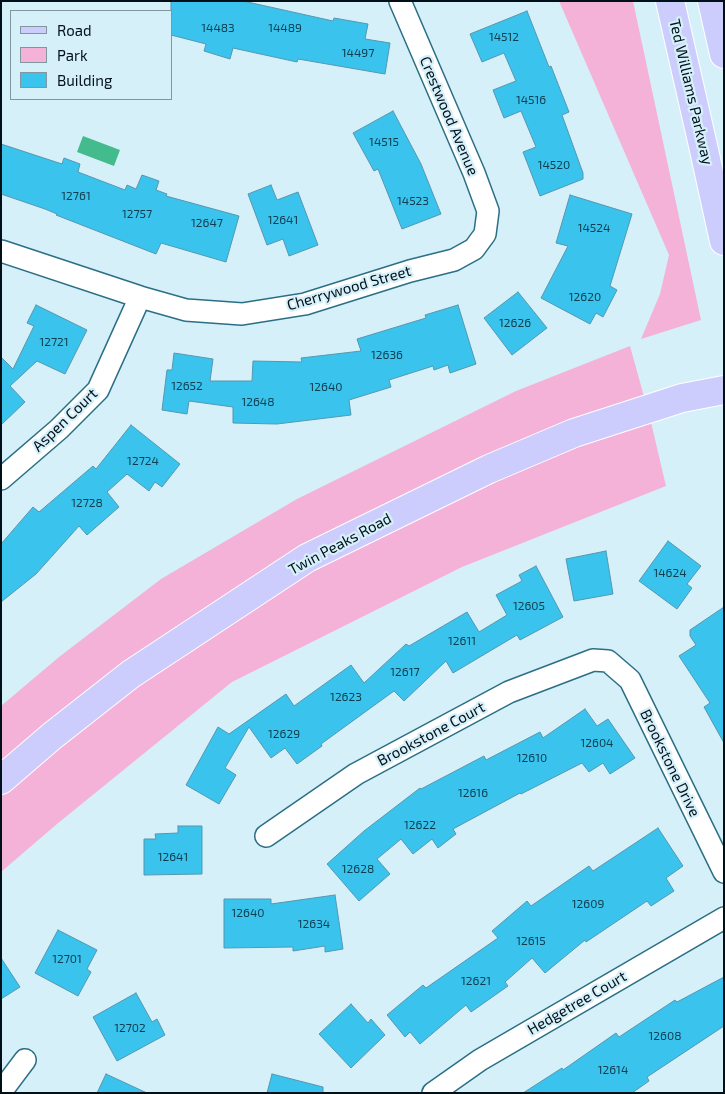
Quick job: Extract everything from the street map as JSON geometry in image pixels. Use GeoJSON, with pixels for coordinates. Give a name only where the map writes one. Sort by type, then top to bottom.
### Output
{"type":"FeatureCollection","features":[{"type":"Feature","properties":{"kind":"main road","name":"Ted Williams Parkway"},"geometry":{"type":"LineString","coordinates":[[670,1],[724,241]]}},
{"type":"Feature","properties":{"kind":"main road"},"geometry":{"type":"LineString","coordinates":[[712,1],[724,54]]}},
{"type":"Feature","properties":{"kind":"main road","name":"Twin Peaks Road"},"geometry":{"type":"LineString","coordinates":[[1,780],[52,736],[131,674],[307,558],[489,469],[574,433],[682,398],[724,390]]}},
{"type":"Feature","properties":{"kind":"street","name":"Crestwood Avenue"},"geometry":{"type":"LineString","coordinates":[[400,1],[474,173],[488,212],[485,234]]}},
{"type":"Feature","properties":{"kind":"street","name":"Cherrywood Street"},"geometry":{"type":"LineString","coordinates":[[1,251],[140,297],[186,310],[242,314],[305,304],[410,270],[454,260],[474,249],[485,234]]}},
{"type":"Feature","properties":{"kind":"street","name":"Aspen Court"},"geometry":{"type":"LineString","coordinates":[[1,478],[59,429],[98,390],[140,297]]}},
{"type":"Feature","properties":{"kind":"street","name":"Brookstone Court"},"geometry":{"type":"LineString","coordinates":[[266,836],[356,774],[509,692],[593,660],[608,661]]}},
{"type":"Feature","properties":{"kind":"street","name":"Brookstone Drive"},"geometry":{"type":"LineString","coordinates":[[608,661],[630,680],[724,872]]}},
{"type":"Feature","properties":{"kind":"street","name":"Hedgetree Court"},"geometry":{"type":"LineString","coordinates":[[433,1093],[480,1060],[724,918]]}},
{"type":"Feature","properties":{"kind":"street"},"geometry":{"type":"LineString","coordinates":[[1,1092],[25,1060]]}},
{"type":"Feature","properties":{"kind":"green space"},"geometry":{"type":"Polygon","coordinates":[[[559,1],[633,1],[701,320],[641,339],[660,294],[669,255],[559,1]]]}},
{"type":"Feature","properties":{"kind":"green space"},"geometry":{"type":"Polygon","coordinates":[[[630,346],[666,486],[462,567],[232,682],[1,872],[1,706],[59,657],[161,579],[297,499],[516,391],[630,346]]]}},
{"type":"Feature","properties":{"kind":"shaded area"},"geometry":{"type":"Polygon","coordinates":[[[83,136],[120,150],[114,166],[77,152],[83,136]]]}},
{"type":"Feature","properties":{"kind":"building"},"geometry":{"type":"Polygon","coordinates":[[[171,1],[243,1],[333,21],[334,18],[368,24],[365,39],[390,43],[385,74],[298,59],[297,62],[233,48],[230,59],[204,51],[206,44],[172,35],[171,1]]]}},
{"type":"Feature","properties":{"kind":"building"},"geometry":{"type":"Polygon","coordinates":[[[527,11],[569,112],[562,115],[583,173],[583,179],[540,196],[523,152],[536,147],[521,111],[504,118],[493,90],[516,81],[504,53],[482,62],[470,34],[527,11]]]}},
{"type":"Feature","properties":{"kind":"building"},"geometry":{"type":"Polygon","coordinates":[[[393,111],[421,164],[441,214],[402,229],[378,169],[374,171],[353,133],[393,111]]]}},
{"type":"Feature","properties":{"kind":"building"},"geometry":{"type":"Polygon","coordinates":[[[1,144],[62,164],[64,158],[80,164],[78,172],[125,190],[127,185],[136,189],[142,175],[159,181],[156,190],[167,194],[166,196],[239,216],[226,262],[161,243],[156,254],[45,209],[1,194],[1,144]]]}},
{"type":"Feature","properties":{"kind":"building"},"geometry":{"type":"Polygon","coordinates":[[[271,185],[277,200],[298,192],[318,245],[289,256],[283,239],[267,245],[248,194],[271,185]]]}},
{"type":"Feature","properties":{"kind":"building"},"geometry":{"type":"Polygon","coordinates":[[[570,195],[632,214],[610,286],[617,290],[603,317],[596,313],[590,324],[541,298],[568,246],[556,243],[570,195]]]}},
{"type":"Feature","properties":{"kind":"building"},"geometry":{"type":"Polygon","coordinates":[[[518,292],[547,328],[512,355],[484,318],[518,292]]]}},
{"type":"Feature","properties":{"kind":"building"},"geometry":{"type":"Polygon","coordinates":[[[36,305],[87,330],[65,374],[37,361],[10,386],[25,402],[1,425],[1,357],[13,369],[34,326],[27,323],[36,305]]]}},
{"type":"Feature","properties":{"kind":"building"},"geometry":{"type":"Polygon","coordinates":[[[458,305],[476,364],[450,373],[448,365],[434,370],[433,366],[389,380],[391,387],[349,400],[351,415],[277,424],[233,423],[233,407],[189,401],[187,414],[162,410],[167,370],[172,370],[174,353],[213,359],[210,381],[252,381],[253,361],[302,362],[301,358],[361,351],[357,339],[426,318],[425,315],[458,305]]]}},
{"type":"Feature","properties":{"kind":"building"},"geometry":{"type":"Polygon","coordinates":[[[131,425],[180,464],[162,487],[155,482],[149,491],[127,474],[107,492],[119,507],[87,535],[79,526],[36,574],[1,602],[1,544],[33,507],[39,512],[93,466],[96,469],[131,425]]]}},
{"type":"Feature","properties":{"kind":"building"},"geometry":{"type":"Polygon","coordinates":[[[668,541],[701,566],[687,584],[692,588],[677,609],[639,581],[668,541]]]}},
{"type":"Feature","properties":{"kind":"building"},"geometry":{"type":"Polygon","coordinates":[[[606,551],[613,594],[574,601],[566,559],[606,551]]]}},
{"type":"Feature","properties":{"kind":"building"},"geometry":{"type":"Polygon","coordinates":[[[536,566],[563,617],[520,640],[517,635],[453,673],[446,661],[404,701],[394,691],[321,744],[322,746],[297,764],[285,748],[271,758],[249,727],[225,768],[236,775],[219,804],[186,785],[218,727],[229,734],[286,694],[294,706],[351,665],[364,683],[406,644],[409,646],[467,612],[479,632],[507,615],[496,595],[522,581],[519,575],[536,566]]]}},
{"type":"Feature","properties":{"kind":"building"},"geometry":{"type":"Polygon","coordinates":[[[724,607],[724,743],[704,707],[710,703],[679,656],[696,645],[690,636],[690,630],[724,607]]]}},
{"type":"Feature","properties":{"kind":"building"},"geometry":{"type":"Polygon","coordinates":[[[585,709],[597,726],[608,719],[635,758],[610,774],[603,763],[589,772],[582,763],[520,793],[453,829],[456,834],[438,848],[432,839],[413,854],[401,839],[377,859],[390,874],[359,901],[327,864],[364,831],[420,788],[484,756],[486,760],[540,732],[543,738],[585,709]]]}},
{"type":"Feature","properties":{"kind":"building"},"geometry":{"type":"Polygon","coordinates":[[[178,826],[202,826],[202,874],[144,875],[144,839],[156,839],[155,834],[178,833],[178,826]]]}},
{"type":"Feature","properties":{"kind":"building"},"geometry":{"type":"Polygon","coordinates":[[[658,828],[683,866],[666,878],[674,891],[651,906],[647,901],[586,942],[585,940],[545,973],[532,958],[505,982],[508,986],[471,1012],[466,1005],[420,1044],[410,1032],[405,1037],[387,1015],[423,985],[426,988],[498,938],[492,931],[527,901],[531,906],[589,866],[593,871],[658,828]]]}},
{"type":"Feature","properties":{"kind":"building"},"geometry":{"type":"Polygon","coordinates":[[[335,895],[343,949],[325,952],[325,946],[293,951],[293,947],[224,948],[224,899],[271,899],[271,904],[335,895]]]}},
{"type":"Feature","properties":{"kind":"building"},"geometry":{"type":"Polygon","coordinates":[[[58,930],[97,950],[87,969],[91,972],[78,996],[35,973],[58,930]]]}},
{"type":"Feature","properties":{"kind":"building"},"geometry":{"type":"Polygon","coordinates":[[[1,958],[20,987],[1,999],[1,958]]]}},
{"type":"Feature","properties":{"kind":"building"},"geometry":{"type":"Polygon","coordinates":[[[724,977],[724,1026],[647,1077],[649,1081],[632,1093],[523,1093],[562,1068],[563,1070],[616,1033],[619,1037],[675,1000],[677,1002],[724,977]]]}},
{"type":"Feature","properties":{"kind":"building"},"geometry":{"type":"Polygon","coordinates":[[[136,993],[152,1022],[157,1019],[165,1035],[117,1061],[93,1017],[136,993]]]}},
{"type":"Feature","properties":{"kind":"building"},"geometry":{"type":"Polygon","coordinates":[[[351,1004],[368,1023],[371,1019],[385,1035],[351,1068],[319,1034],[351,1004]]]}},
{"type":"Feature","properties":{"kind":"building"},"geometry":{"type":"Polygon","coordinates":[[[106,1074],[147,1093],[97,1093],[106,1074]]]}},
{"type":"Feature","properties":{"kind":"building"},"geometry":{"type":"Polygon","coordinates":[[[272,1074],[323,1087],[323,1093],[267,1093],[272,1074]]]}}]}
